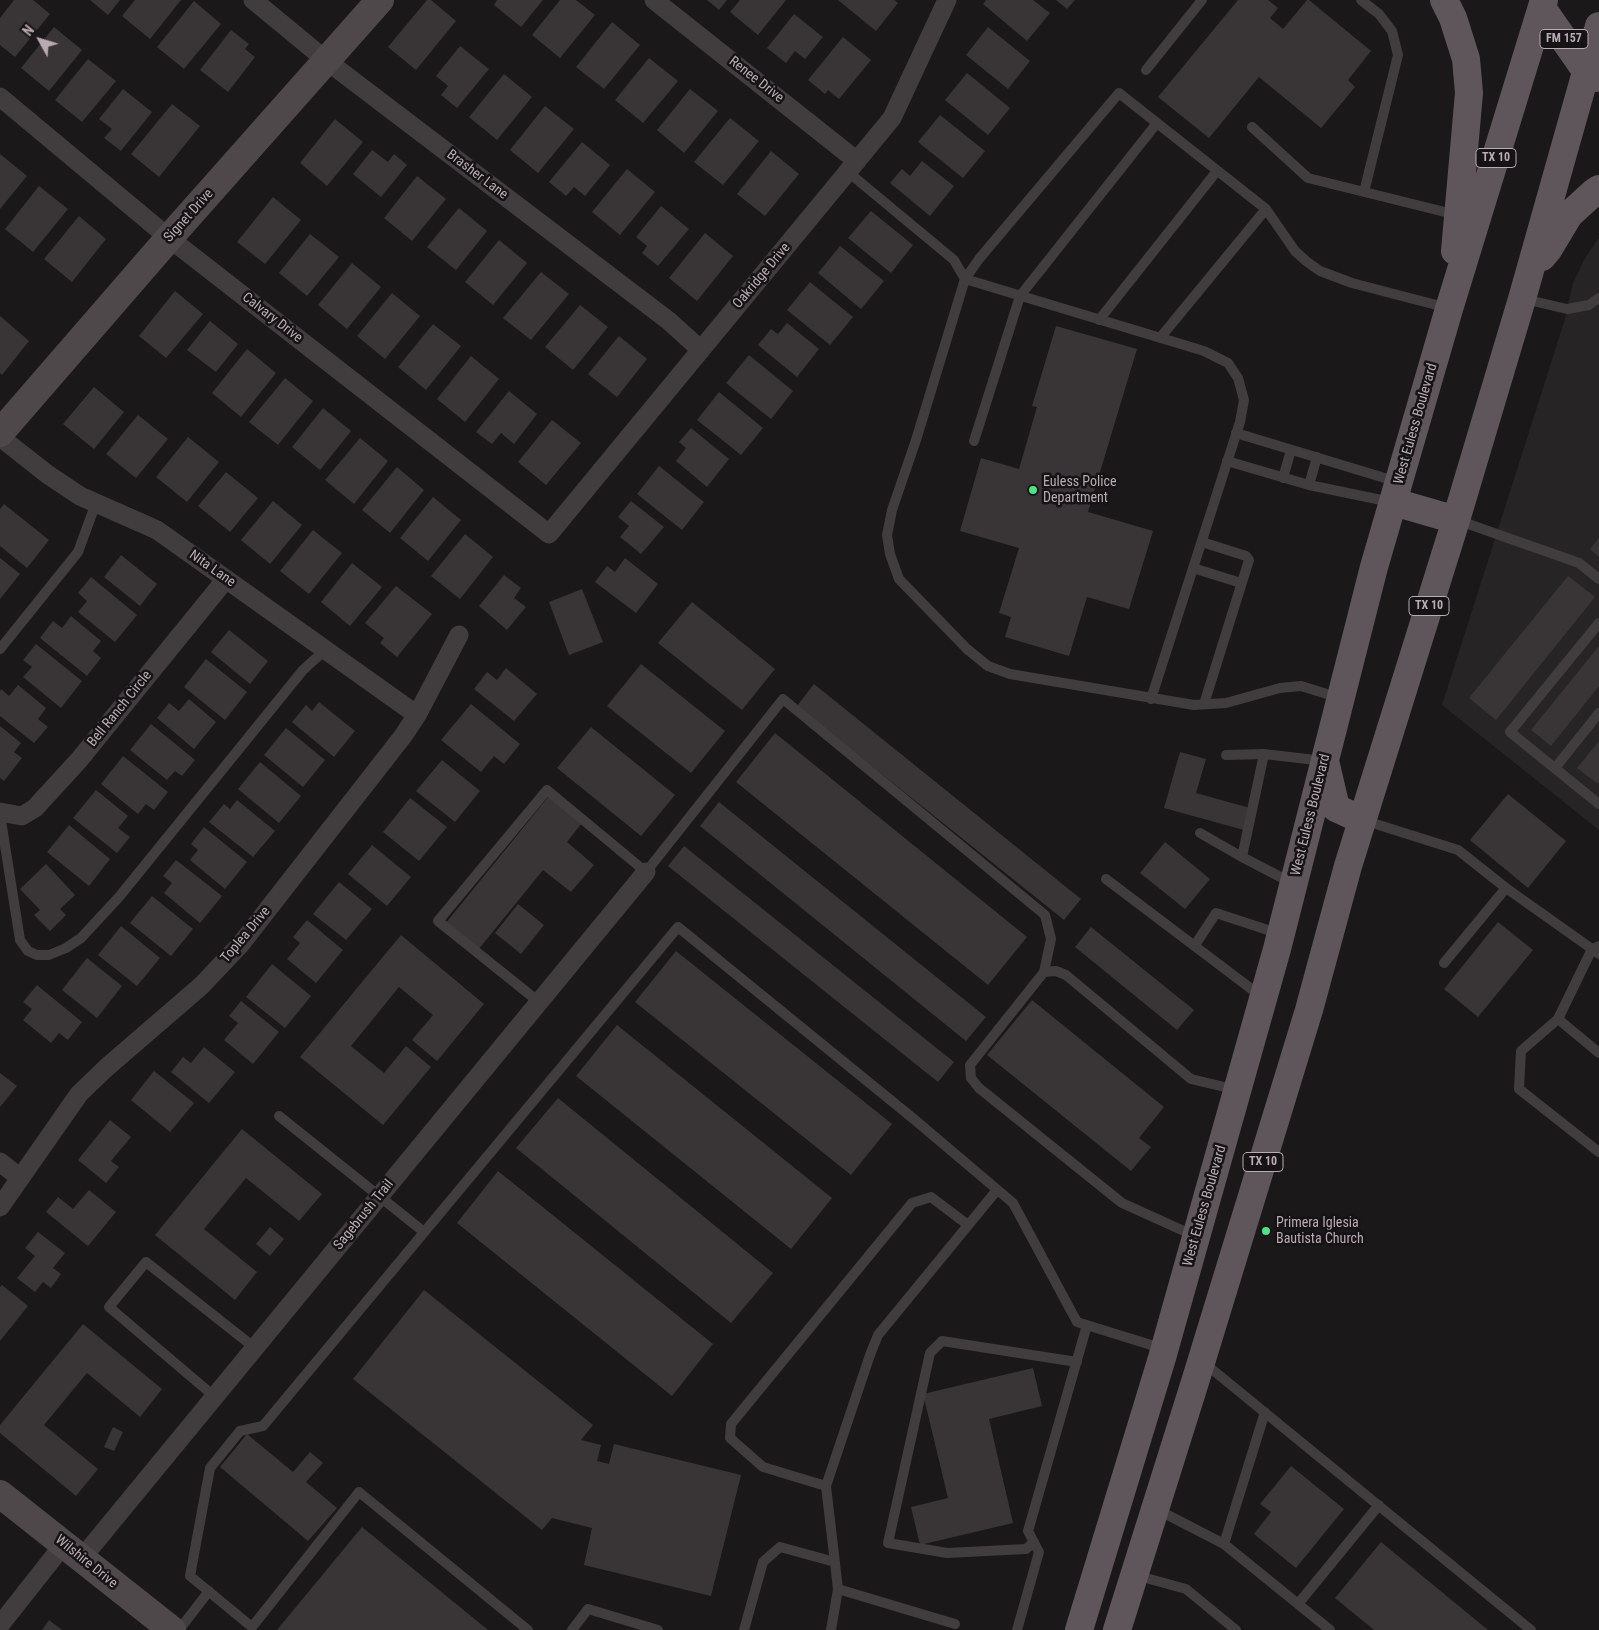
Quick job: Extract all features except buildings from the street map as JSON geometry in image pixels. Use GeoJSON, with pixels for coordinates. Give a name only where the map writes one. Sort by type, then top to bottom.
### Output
{"type":"FeatureCollection","features":[{"type":"Feature","properties":{"kind":"main road"},"geometry":{"type":"LineString","coordinates":[[1444,0],[1453,18],[1466,59],[1470,93],[1449,309]]}},
{"type":"Feature","properties":{"kind":"main road","name":"FM 157"},"geometry":{"type":"LineString","coordinates":[[1539,3],[1598,32]]}},
{"type":"Feature","properties":{"kind":"main road","name":"FM 157"},"geometry":{"type":"LineString","coordinates":[[1539,3],[1592,76]]}},
{"type":"Feature","properties":{"kind":"main road","name":"West Euless Boulevard"},"geometry":{"type":"LineString","coordinates":[[1078,1630],[1165,1349],[1294,884],[1374,567],[1539,3]]}},
{"type":"Feature","properties":{"kind":"main road","name":"TX 10"},"geometry":{"type":"LineString","coordinates":[[1117,1630],[1202,1361],[1309,1010],[1348,866],[1456,520],[1529,272],[1592,76],[1598,32]]}},
{"type":"Feature","properties":{"kind":"main road"},"geometry":{"type":"LineString","coordinates":[[1529,272],[1548,250],[1569,215],[1599,189]]}},
{"type":"Feature","properties":{"kind":"main road"},"geometry":{"type":"LineString","coordinates":[[1396,492],[1456,520]]}},
{"type":"Feature","properties":{"kind":"main road"},"geometry":{"type":"LineString","coordinates":[[1325,761],[1336,808],[1362,820]]}},
{"type":"Feature","properties":{"kind":"street","name":"Brasher Lane"},"geometry":{"type":"LineString","coordinates":[[253,0],[327,61],[669,321],[701,350]]}},
{"type":"Feature","properties":{"kind":"street","name":"Signet Drive"},"geometry":{"type":"LineString","coordinates":[[0,433],[380,0]]}},
{"type":"Feature","properties":{"kind":"street","name":"Renee Drive"},"geometry":{"type":"LineString","coordinates":[[654,0],[852,166]]}},
{"type":"Feature","properties":{"kind":"street","name":"Oakridge Drive"},"geometry":{"type":"LineString","coordinates":[[549,534],[892,118],[947,0]]}},
{"type":"Feature","properties":{"kind":"street","name":"Calvary Drive"},"geometry":{"type":"LineString","coordinates":[[0,97],[170,238],[549,534]]}},
{"type":"Feature","properties":{"kind":"street","name":"Nita Lane"},"geometry":{"type":"LineString","coordinates":[[0,437],[47,474],[80,496],[157,530],[417,715]]}},
{"type":"Feature","properties":{"kind":"street","name":"Bell Ranch Circle"},"geometry":{"type":"LineString","coordinates":[[0,813],[22,816],[34,808],[79,760],[226,578]]}},
{"type":"Feature","properties":{"kind":"street","name":"Toplea Drive"},"geometry":{"type":"LineString","coordinates":[[0,1207],[79,1094],[106,1068],[201,986],[240,945],[403,736],[417,715],[459,635]]}},
{"type":"Feature","properties":{"kind":"street","name":"Sagebrush Trail"},"geometry":{"type":"LineString","coordinates":[[0,1625],[73,1551],[215,1397],[646,872]]}},
{"type":"Feature","properties":{"kind":"street"},"geometry":{"type":"LineString","coordinates":[[0,1162],[20,1178]]}},
{"type":"Feature","properties":{"kind":"street","name":"Wilshire Drive"},"geometry":{"type":"LineString","coordinates":[[0,1494],[172,1630]]}},
{"type":"Feature","properties":{"kind":"lane"},"geometry":{"type":"LineString","coordinates":[[1146,70],[1202,0]]}},
{"type":"Feature","properties":{"kind":"lane"},"geometry":{"type":"LineString","coordinates":[[1361,0],[1379,14],[1392,31],[1398,55],[1364,192]]}},
{"type":"Feature","properties":{"kind":"lane"},"geometry":{"type":"LineString","coordinates":[[1341,698],[1301,686],[1280,688],[1226,703],[1175,702],[1010,674],[988,666],[968,650],[899,579],[890,554],[887,535],[892,510],[919,430],[965,279],[979,259],[1119,93],[1266,209],[1295,251],[1306,262],[1320,271],[1352,283],[1449,309]]}},
{"type":"Feature","properties":{"kind":"lane"},"geometry":{"type":"LineString","coordinates":[[974,441],[1020,296],[1157,123]]}},
{"type":"Feature","properties":{"kind":"lane"},"geometry":{"type":"LineString","coordinates":[[1252,127],[1308,178],[1458,215]]}},
{"type":"Feature","properties":{"kind":"lane"},"geometry":{"type":"LineString","coordinates":[[852,166],[954,260],[965,279],[1204,351],[1228,363],[1238,378],[1244,400],[1236,433],[1151,698]]}},
{"type":"Feature","properties":{"kind":"lane"},"geometry":{"type":"LineString","coordinates":[[1100,320],[1217,170]]}},
{"type":"Feature","properties":{"kind":"lane"},"geometry":{"type":"LineString","coordinates":[[1160,338],[1266,209]]}},
{"type":"Feature","properties":{"kind":"lane"},"geometry":{"type":"LineString","coordinates":[[1522,299],[1567,309],[1589,305],[1599,298]]}},
{"type":"Feature","properties":{"kind":"lane"},"geometry":{"type":"LineString","coordinates":[[1236,433],[1317,457],[1396,492]]}},
{"type":"Feature","properties":{"kind":"lane"},"geometry":{"type":"LineString","coordinates":[[1283,478],[1291,450]]}},
{"type":"Feature","properties":{"kind":"lane"},"geometry":{"type":"LineString","coordinates":[[1309,485],[1317,457]]}},
{"type":"Feature","properties":{"kind":"lane"},"geometry":{"type":"LineString","coordinates":[[1227,461],[1309,485],[1396,492]]}},
{"type":"Feature","properties":{"kind":"lane"},"geometry":{"type":"LineString","coordinates":[[0,649],[78,552],[96,503]]}},
{"type":"Feature","properties":{"kind":"lane"},"geometry":{"type":"LineString","coordinates":[[1456,520],[1579,563],[1599,579]]}},
{"type":"Feature","properties":{"kind":"lane"},"geometry":{"type":"LineString","coordinates":[[1202,542],[1246,556],[1249,560],[1204,704]]}},
{"type":"Feature","properties":{"kind":"lane"},"geometry":{"type":"LineString","coordinates":[[1193,568],[1242,583]]}},
{"type":"Feature","properties":{"kind":"lane"},"geometry":{"type":"LineString","coordinates":[[1599,623],[1510,732],[1599,804]]}},
{"type":"Feature","properties":{"kind":"lane"},"geometry":{"type":"LineString","coordinates":[[0,813],[20,940],[28,951],[37,955],[49,955],[66,948],[81,938],[119,897],[303,670],[325,650]]}},
{"type":"Feature","properties":{"kind":"lane"},"geometry":{"type":"LineString","coordinates":[[539,1002],[438,921],[547,790],[646,872],[783,699],[1045,915],[1051,939],[1044,972],[970,1065],[971,1078],[979,1088],[1122,1203],[1196,1236]]}},
{"type":"Feature","properties":{"kind":"lane"},"geometry":{"type":"LineString","coordinates":[[1555,768],[1599,713]]}},
{"type":"Feature","properties":{"kind":"lane"},"geometry":{"type":"LineString","coordinates":[[1226,755],[1264,754],[1325,761]]}},
{"type":"Feature","properties":{"kind":"lane"},"geometry":{"type":"LineString","coordinates":[[1242,857],[1264,754]]}},
{"type":"Feature","properties":{"kind":"lane"},"geometry":{"type":"LineString","coordinates":[[1362,820],[1458,850],[1506,888],[1597,950],[1558,1019],[1521,1051],[1519,1089],[1599,1152]]}},
{"type":"Feature","properties":{"kind":"lane"},"geometry":{"type":"LineString","coordinates":[[1200,832],[1242,857],[1294,884]]}},
{"type":"Feature","properties":{"kind":"lane"},"geometry":{"type":"LineString","coordinates":[[1106,879],[1263,997]]}},
{"type":"Feature","properties":{"kind":"lane"},"geometry":{"type":"LineString","coordinates":[[1444,964],[1506,888]]}},
{"type":"Feature","properties":{"kind":"lane"},"geometry":{"type":"LineString","coordinates":[[1194,945],[1216,914],[1280,934]]}},
{"type":"Feature","properties":{"kind":"lane"},"geometry":{"type":"LineString","coordinates":[[528,1630],[359,1492],[252,1626],[190,1576],[210,1468],[240,1430],[263,1426],[678,927],[915,1120],[1012,1203],[1078,1322],[1165,1349]]}},
{"type":"Feature","properties":{"kind":"lane"},"geometry":{"type":"LineString","coordinates":[[1044,972],[1056,971],[1066,976],[1191,1079],[1237,1090]]}},
{"type":"Feature","properties":{"kind":"lane"},"geometry":{"type":"LineString","coordinates":[[1558,1019],[1599,1053]]}},
{"type":"Feature","properties":{"kind":"lane"},"geometry":{"type":"LineString","coordinates":[[279,1116],[424,1232]]}},
{"type":"Feature","properties":{"kind":"lane"},"geometry":{"type":"LineString","coordinates":[[832,1630],[838,1589],[826,1486],[878,1335],[997,1190]]}},
{"type":"Feature","properties":{"kind":"lane"},"geometry":{"type":"LineString","coordinates":[[826,1486],[763,1467],[730,1438],[731,1424],[912,1203],[931,1197],[968,1225]]}},
{"type":"Feature","properties":{"kind":"lane"},"geometry":{"type":"LineString","coordinates":[[215,1397],[109,1307],[146,1262],[255,1348]]}},
{"type":"Feature","properties":{"kind":"lane"},"geometry":{"type":"LineString","coordinates":[[1017,1630],[1039,1552],[1028,1530],[1087,1325]]}},
{"type":"Feature","properties":{"kind":"lane"},"geometry":{"type":"LineString","coordinates":[[1034,1542],[1026,1549],[947,1553],[888,1542],[930,1353],[942,1341],[1077,1362]]}},
{"type":"Feature","properties":{"kind":"lane"},"geometry":{"type":"LineString","coordinates":[[1202,1361],[1531,1630]]}},
{"type":"Feature","properties":{"kind":"lane"},"geometry":{"type":"LineString","coordinates":[[1224,1544],[1265,1412]]}},
{"type":"Feature","properties":{"kind":"lane"},"geometry":{"type":"LineString","coordinates":[[1298,1604],[1378,1505]]}},
{"type":"Feature","properties":{"kind":"lane"},"geometry":{"type":"LineString","coordinates":[[1155,1508],[1224,1544],[1330,1630]]}},
{"type":"Feature","properties":{"kind":"lane"},"geometry":{"type":"LineString","coordinates":[[744,1630],[763,1562],[780,1546],[835,1562]]}},
{"type":"Feature","properties":{"kind":"lane"},"geometry":{"type":"LineString","coordinates":[[1134,1575],[1186,1589],[1236,1630]]}},
{"type":"Feature","properties":{"kind":"lane"},"geometry":{"type":"LineString","coordinates":[[838,1589],[955,1624]]}},
{"type":"Feature","properties":{"kind":"lane"},"geometry":{"type":"LineString","coordinates":[[179,1630],[209,1590]]}},
{"type":"Feature","properties":{"kind":"lane"},"geometry":{"type":"LineString","coordinates":[[572,1630],[588,1609],[658,1630]]}},
{"type":"Feature","properties":{"kind":"shaded area"},"geometry":{"type":"Polygon","coordinates":[[[1599,238],[1599,830],[1442,705],[1565,319],[1573,283],[1585,258],[1599,238]]]}},
{"type":"Feature","properties":{"kind":"place","name":"Euless Police Department"},"geometry":{"type":"Point","coordinates":[1033,490]}},
{"type":"Feature","properties":{"kind":"place","name":"Primera Iglesia Bautista Church"},"geometry":{"type":"Point","coordinates":[1266,1231]}}]}
